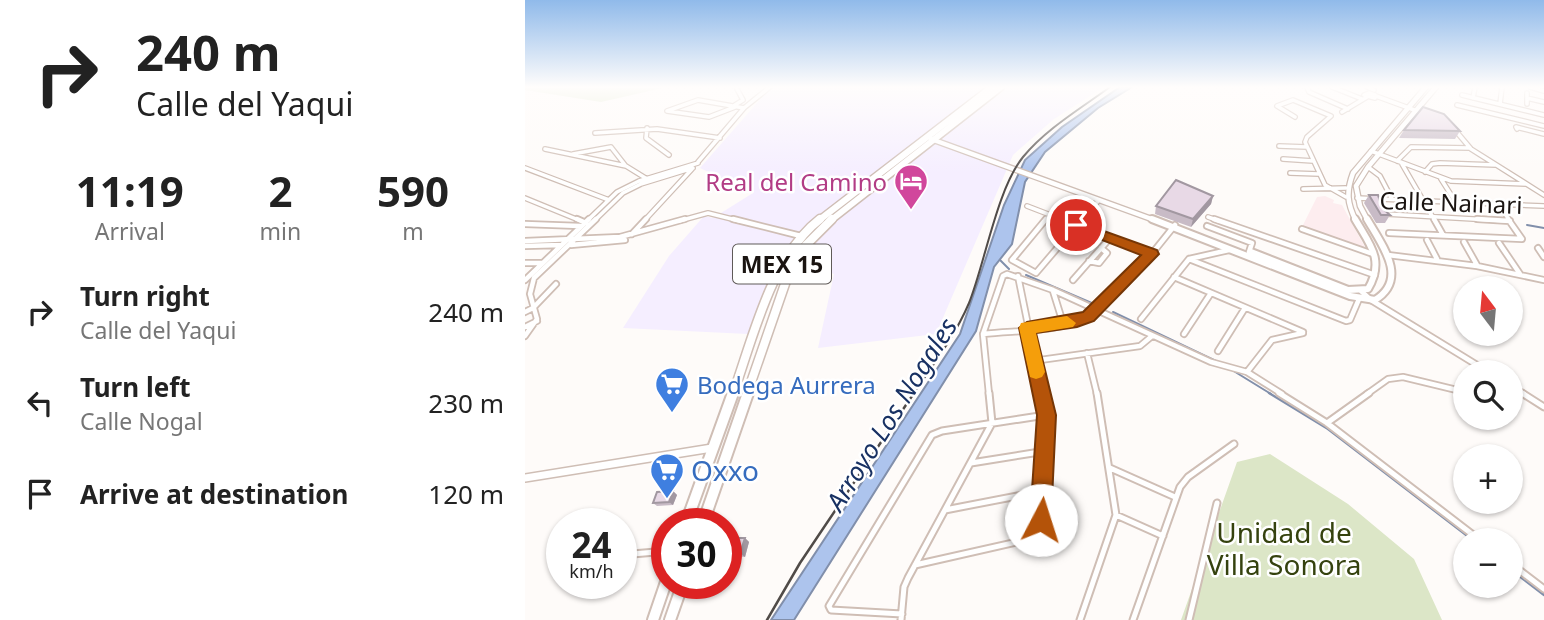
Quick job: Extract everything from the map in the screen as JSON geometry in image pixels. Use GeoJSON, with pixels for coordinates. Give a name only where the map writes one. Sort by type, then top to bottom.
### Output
{"type":"FeatureCollection","features":[{"type":"Feature","properties":{"kind":"highway","name":"MEX 15"},"geometry":{"type":"LineString","coordinates":[[708,508],[786,281],[799,255],[838,213],[958,116]]}},
{"type":"Feature","properties":{"kind":"highway","name":"MEX 15"},"geometry":{"type":"LineString","coordinates":[[691,508],[778,272],[802,236],[847,197],[962,116]]}},
{"type":"Feature","properties":{"kind":"highway"},"geometry":{"type":"LineString","coordinates":[[653,620],[660,599]]}},
{"type":"Feature","properties":{"kind":"highway"},"geometry":{"type":"LineString","coordinates":[[670,620],[677,599]]}},
{"type":"Feature","properties":{"kind":"main road"},"geometry":{"type":"LineString","coordinates":[[932,138],[1099,200],[1249,251],[1343,288],[1361,291],[1370,286],[1377,276],[1376,255],[1352,215],[1346,188],[1353,173],[1371,151],[1405,116]]}},
{"type":"Feature","properties":{"kind":"main road"},"geometry":{"type":"LineString","coordinates":[[1384,295],[1392,270],[1388,255],[1357,198],[1356,186],[1407,116]]}},
{"type":"Feature","properties":{"kind":"main road"},"geometry":{"type":"LineString","coordinates":[[1033,174],[1359,299],[1371,300],[1384,295]]}},
{"type":"Feature","properties":{"kind":"main road"},"geometry":{"type":"LineString","coordinates":[[1370,286],[1384,295]]}},
{"type":"Feature","properties":{"kind":"street"},"geometry":{"type":"LineString","coordinates":[[631,235],[693,169],[738,116]]}},
{"type":"Feature","properties":{"kind":"street"},"geometry":{"type":"LineString","coordinates":[[1329,116],[1331,117],[1307,137],[1307,147],[1319,174],[1329,188],[1346,197]]}},
{"type":"Feature","properties":{"kind":"street"},"geometry":{"type":"LineString","coordinates":[[1502,116],[1544,126]]}},
{"type":"Feature","properties":{"kind":"street"},"geometry":{"type":"LineString","coordinates":[[1517,129],[1516,127],[1544,134]]}},
{"type":"Feature","properties":{"kind":"street"},"geometry":{"type":"LineString","coordinates":[[595,133],[647,128],[680,130],[720,138]]}},
{"type":"Feature","properties":{"kind":"street"},"geometry":{"type":"LineString","coordinates":[[647,128],[646,138],[669,155]]}},
{"type":"Feature","properties":{"kind":"street"},"geometry":{"type":"LineString","coordinates":[[1454,130],[1471,149],[1544,195]]}},
{"type":"Feature","properties":{"kind":"street"},"geometry":{"type":"LineString","coordinates":[[1279,146],[1307,147]]}},
{"type":"Feature","properties":{"kind":"street"},"geometry":{"type":"LineString","coordinates":[[570,155],[611,147],[626,166],[648,180]]}},
{"type":"Feature","properties":{"kind":"street"},"geometry":{"type":"LineString","coordinates":[[1400,162],[1411,147],[1471,149]]}},
{"type":"Feature","properties":{"kind":"street"},"geometry":{"type":"LineString","coordinates":[[545,149],[626,166]]}},
{"type":"Feature","properties":{"kind":"street"},"geometry":{"type":"LineString","coordinates":[[1371,151],[1451,181],[1527,184]]}},
{"type":"Feature","properties":{"kind":"street"},"geometry":{"type":"LineString","coordinates":[[1283,159],[1313,161]]}},
{"type":"Feature","properties":{"kind":"street"},"geometry":{"type":"LineString","coordinates":[[1400,162],[1444,236]]}},
{"type":"Feature","properties":{"kind":"street"},"geometry":{"type":"LineString","coordinates":[[525,336],[537,321],[537,314],[527,298],[527,287],[607,200],[622,189],[698,163]]}},
{"type":"Feature","properties":{"kind":"street"},"geometry":{"type":"LineString","coordinates":[[1425,172],[1436,163],[1497,166]]}},
{"type":"Feature","properties":{"kind":"street"},"geometry":{"type":"LineString","coordinates":[[1368,167],[1380,176],[1392,199]]}},
{"type":"Feature","properties":{"kind":"street"},"geometry":{"type":"LineString","coordinates":[[525,168],[614,201]]}},
{"type":"Feature","properties":{"kind":"street"},"geometry":{"type":"LineString","coordinates":[[574,240],[585,225],[630,189],[648,180],[693,169]]}},
{"type":"Feature","properties":{"kind":"street"},"geometry":{"type":"LineString","coordinates":[[1290,173],[1319,174]]}},
{"type":"Feature","properties":{"kind":"street"},"geometry":{"type":"LineString","coordinates":[[1441,178],[1455,201]]}},
{"type":"Feature","properties":{"kind":"street"},"geometry":{"type":"LineString","coordinates":[[1303,189],[1346,188]]}},
{"type":"Feature","properties":{"kind":"street","name":"Calle Nainari"},"geometry":{"type":"LineString","coordinates":[[1357,198],[1544,206]]}},
{"type":"Feature","properties":{"kind":"street"},"geometry":{"type":"LineString","coordinates":[[525,200],[538,203],[585,225]]}},
{"type":"Feature","properties":{"kind":"street"},"geometry":{"type":"LineString","coordinates":[[1050,215],[1011,260],[1036,273],[1099,200]]}},
{"type":"Feature","properties":{"kind":"street"},"geometry":{"type":"LineString","coordinates":[[1389,233],[1522,239],[1497,203]]}},
{"type":"Feature","properties":{"kind":"street"},"geometry":{"type":"LineString","coordinates":[[1027,206],[1152,254]]}},
{"type":"Feature","properties":{"kind":"street"},"geometry":{"type":"LineString","coordinates":[[525,280],[561,245],[568,242],[631,235],[705,213],[802,236]]}},
{"type":"Feature","properties":{"kind":"street"},"geometry":{"type":"LineString","coordinates":[[1381,214],[1511,221]]}},
{"type":"Feature","properties":{"kind":"street"},"geometry":{"type":"LineString","coordinates":[[525,241],[625,240],[704,215],[716,215]]}},
{"type":"Feature","properties":{"kind":"street"},"geometry":{"type":"LineString","coordinates":[[556,225],[566,216]]}},
{"type":"Feature","properties":{"kind":"street"},"geometry":{"type":"LineString","coordinates":[[1208,217],[1377,276]]}},
{"type":"Feature","properties":{"kind":"street"},"geometry":{"type":"LineString","coordinates":[[525,224],[585,225]]}},
{"type":"Feature","properties":{"kind":"street"},"geometry":{"type":"LineString","coordinates":[[983,334],[1084,319],[1097,310],[1152,254],[1174,226]]}},
{"type":"Feature","properties":{"kind":"street"},"geometry":{"type":"LineString","coordinates":[[1207,226],[1251,242],[1249,251]]}},
{"type":"Feature","properties":{"kind":"street"},"geometry":{"type":"LineString","coordinates":[[1302,229],[1376,255]]}},
{"type":"Feature","properties":{"kind":"street"},"geometry":{"type":"LineString","coordinates":[[1073,280],[1109,238]]}},
{"type":"Feature","properties":{"kind":"street"},"geometry":{"type":"LineString","coordinates":[[1427,240],[1438,260]]}},
{"type":"Feature","properties":{"kind":"street"},"geometry":{"type":"LineString","coordinates":[[1464,242],[1477,266]]}},
{"type":"Feature","properties":{"kind":"street"},"geometry":{"type":"LineString","coordinates":[[1499,243],[1520,274]]}},
{"type":"Feature","properties":{"kind":"street"},"geometry":{"type":"LineString","coordinates":[[525,246],[561,245]]}},
{"type":"Feature","properties":{"kind":"street"},"geometry":{"type":"LineString","coordinates":[[1089,261],[1100,263],[1107,253],[1101,248]]}},
{"type":"Feature","properties":{"kind":"street"},"geometry":{"type":"LineString","coordinates":[[1538,248],[1544,257]]}},
{"type":"Feature","properties":{"kind":"street"},"geometry":{"type":"LineString","coordinates":[[1141,319],[1189,259],[1233,249]]}},
{"type":"Feature","properties":{"kind":"street"},"geometry":{"type":"LineString","coordinates":[[1388,255],[1477,266],[1544,280]]}},
{"type":"Feature","properties":{"kind":"street"},"geometry":{"type":"LineString","coordinates":[[1189,259],[1346,321],[1350,320],[1359,299]]}},
{"type":"Feature","properties":{"kind":"street"},"geometry":{"type":"LineString","coordinates":[[525,263],[550,263]]}},
{"type":"Feature","properties":{"kind":"street"},"geometry":{"type":"LineString","coordinates":[[1046,415],[992,423],[932,435],[829,606],[831,610],[902,617],[904,587],[992,423],[983,334],[1005,275],[1018,276],[1053,290],[1211,362],[1247,372],[1327,423],[1464,528]]}},
{"type":"Feature","properties":{"kind":"street"},"geometry":{"type":"LineString","coordinates":[[915,565],[1039,537],[1046,415],[1018,276]]}},
{"type":"Feature","properties":{"kind":"street"},"geometry":{"type":"LineString","coordinates":[[1174,277],[1303,332],[1300,335],[1272,340],[1247,372]]}},
{"type":"Feature","properties":{"kind":"street"},"geometry":{"type":"LineString","coordinates":[[525,312],[533,308],[556,284]]}},
{"type":"Feature","properties":{"kind":"street"},"geometry":{"type":"LineString","coordinates":[[1053,290],[1063,323]]}},
{"type":"Feature","properties":{"kind":"street"},"geometry":{"type":"LineString","coordinates":[[1361,291],[1371,300],[1469,360]]}},
{"type":"Feature","properties":{"kind":"street"},"geometry":{"type":"LineString","coordinates":[[1184,334],[1211,293]]}},
{"type":"Feature","properties":{"kind":"street"},"geometry":{"type":"LineString","coordinates":[[1218,351],[1245,308]]}},
{"type":"Feature","properties":{"kind":"street"},"geometry":{"type":"LineString","coordinates":[[525,327],[537,321]]}},
{"type":"Feature","properties":{"kind":"street"},"geometry":{"type":"LineString","coordinates":[[1033,361],[1143,346],[1152,336]]}},
{"type":"Feature","properties":{"kind":"street"},"geometry":{"type":"LineString","coordinates":[[1080,620],[1116,515],[1110,468],[1087,353]]}},
{"type":"Feature","properties":{"kind":"street"},"geometry":{"type":"LineString","coordinates":[[1327,423],[1388,379],[1403,377],[1453,388]]}},
{"type":"Feature","properties":{"kind":"street"},"geometry":{"type":"LineString","coordinates":[[1523,394],[1544,407]]}},
{"type":"Feature","properties":{"kind":"street"},"geometry":{"type":"LineString","coordinates":[[1133,620],[1175,497],[1188,477],[1234,444]]}},
{"type":"Feature","properties":{"kind":"street"},"geometry":{"type":"LineString","coordinates":[[525,478],[712,448]]}},
{"type":"Feature","properties":{"kind":"street"},"geometry":{"type":"LineString","coordinates":[[970,463],[1046,451]]}},
{"type":"Feature","properties":{"kind":"street"},"geometry":{"type":"LineString","coordinates":[[1110,468],[1175,497]]}},
{"type":"Feature","properties":{"kind":"street"},"geometry":{"type":"LineString","coordinates":[[945,510],[1043,491]]}},
{"type":"Feature","properties":{"kind":"street"},"geometry":{"type":"LineString","coordinates":[[1189,620],[1217,503]]}},
{"type":"Feature","properties":{"kind":"street"},"geometry":{"type":"LineString","coordinates":[[1116,515],[1163,536]]}},
{"type":"Feature","properties":{"kind":"street"},"geometry":{"type":"LineString","coordinates":[[1523,574],[1544,590]]}},
{"type":"Feature","properties":{"kind":"shaded area"},"geometry":{"type":"Polygon","coordinates":[[[746,116],[1059,116],[1013,155],[936,334],[818,348],[834,274],[783,256],[748,334],[623,328],[669,256],[704,216],[713,218],[753,193],[700,168],[746,116]]]}},
{"type":"Feature","properties":{"kind":"shaded area"},"geometry":{"type":"Polygon","coordinates":[[[1325,196],[1334,200],[1333,203],[1342,205],[1366,249],[1302,227],[1317,197],[1325,196]]]}},
{"type":"Feature","properties":{"kind":"green space","name":"Unidad de Villa Sonora"},"geometry":{"type":"Polygon","coordinates":[[[1270,454],[1348,504],[1414,559],[1442,620],[1181,620],[1237,462],[1270,454]]]}},
{"type":"Feature","properties":{"kind":"water","name":"Arroyo Los Nogales"},"geometry":{"type":"Polygon","coordinates":[[[1078,116],[1088,116],[1045,152],[1025,182],[1012,244],[994,267],[976,331],[794,620],[771,620],[960,334],[1004,205],[1025,160],[1078,116]]]}},
{"type":"Feature","properties":{"kind":"building"},"geometry":{"type":"Polygon","coordinates":[[[1416,116],[1446,116],[1460,131],[1404,130],[1416,116]]]}},
{"type":"Feature","properties":{"kind":"building"},"geometry":{"type":"Polygon","coordinates":[[[1176,180],[1213,196],[1193,219],[1156,206],[1176,180]]]}},
{"type":"Feature","properties":{"kind":"building"},"geometry":{"type":"Polygon","coordinates":[[[1369,195],[1378,195],[1382,208],[1390,215],[1381,215],[1369,195]]]}},
{"type":"Feature","properties":{"kind":"building"},"geometry":{"type":"Polygon","coordinates":[[[673,491],[669,502],[653,503],[657,492],[673,491]]]}},
{"type":"Feature","properties":{"kind":"waterway"},"geometry":{"type":"LineString","coordinates":[[1527,225],[1544,228]]}},
{"type":"Feature","properties":{"kind":"waterway"},"geometry":{"type":"LineString","coordinates":[[1000,260],[1009,269]]}},
{"type":"Feature","properties":{"kind":"waterway"},"geometry":{"type":"LineString","coordinates":[[1026,275],[1094,304]]}},
{"type":"Feature","properties":{"kind":"waterway"},"geometry":{"type":"LineString","coordinates":[[1113,312],[1218,362]]}},
{"type":"Feature","properties":{"kind":"waterway"},"geometry":{"type":"LineString","coordinates":[[1232,370],[1271,394]]}},
{"type":"Feature","properties":{"kind":"waterway"},"geometry":{"type":"LineString","coordinates":[[1269,393],[1328,429],[1457,528]]}},
{"type":"Feature","properties":{"kind":"waterway"},"geometry":{"type":"LineString","coordinates":[[1523,579],[1544,595]]}},
{"type":"Feature","properties":{"kind":"railway"},"geometry":{"type":"LineString","coordinates":[[913,394],[950,339],[969,303],[999,207],[1014,171],[1042,137],[1070,116]]}},
{"type":"Feature","properties":{"kind":"railway"},"geometry":{"type":"LineString","coordinates":[[767,620],[800,563],[914,393]]}},
{"type":"Feature","properties":{"kind":"slow traffic"},"geometry":{"type":"LineString","coordinates":[[1036,372],[1027,328],[1067,323]]}},
{"type":"Feature","properties":{"kind":"place","name":"Real del Camino"},"geometry":{"type":"Point","coordinates":[911,211]}},
{"type":"Feature","properties":{"kind":"place","name":"Bodega Aurrera"},"geometry":{"type":"Point","coordinates":[672,414]}},
{"type":"Feature","properties":{"kind":"place","name":"Oxxo"},"geometry":{"type":"Point","coordinates":[667,500]}},
{"type":"Feature","properties":{"kind":"route"},"geometry":{"type":"LineString","coordinates":[[1041,520],[1046,415],[1027,328],[1089,317],[1152,254],[1076,225]]}}]}
